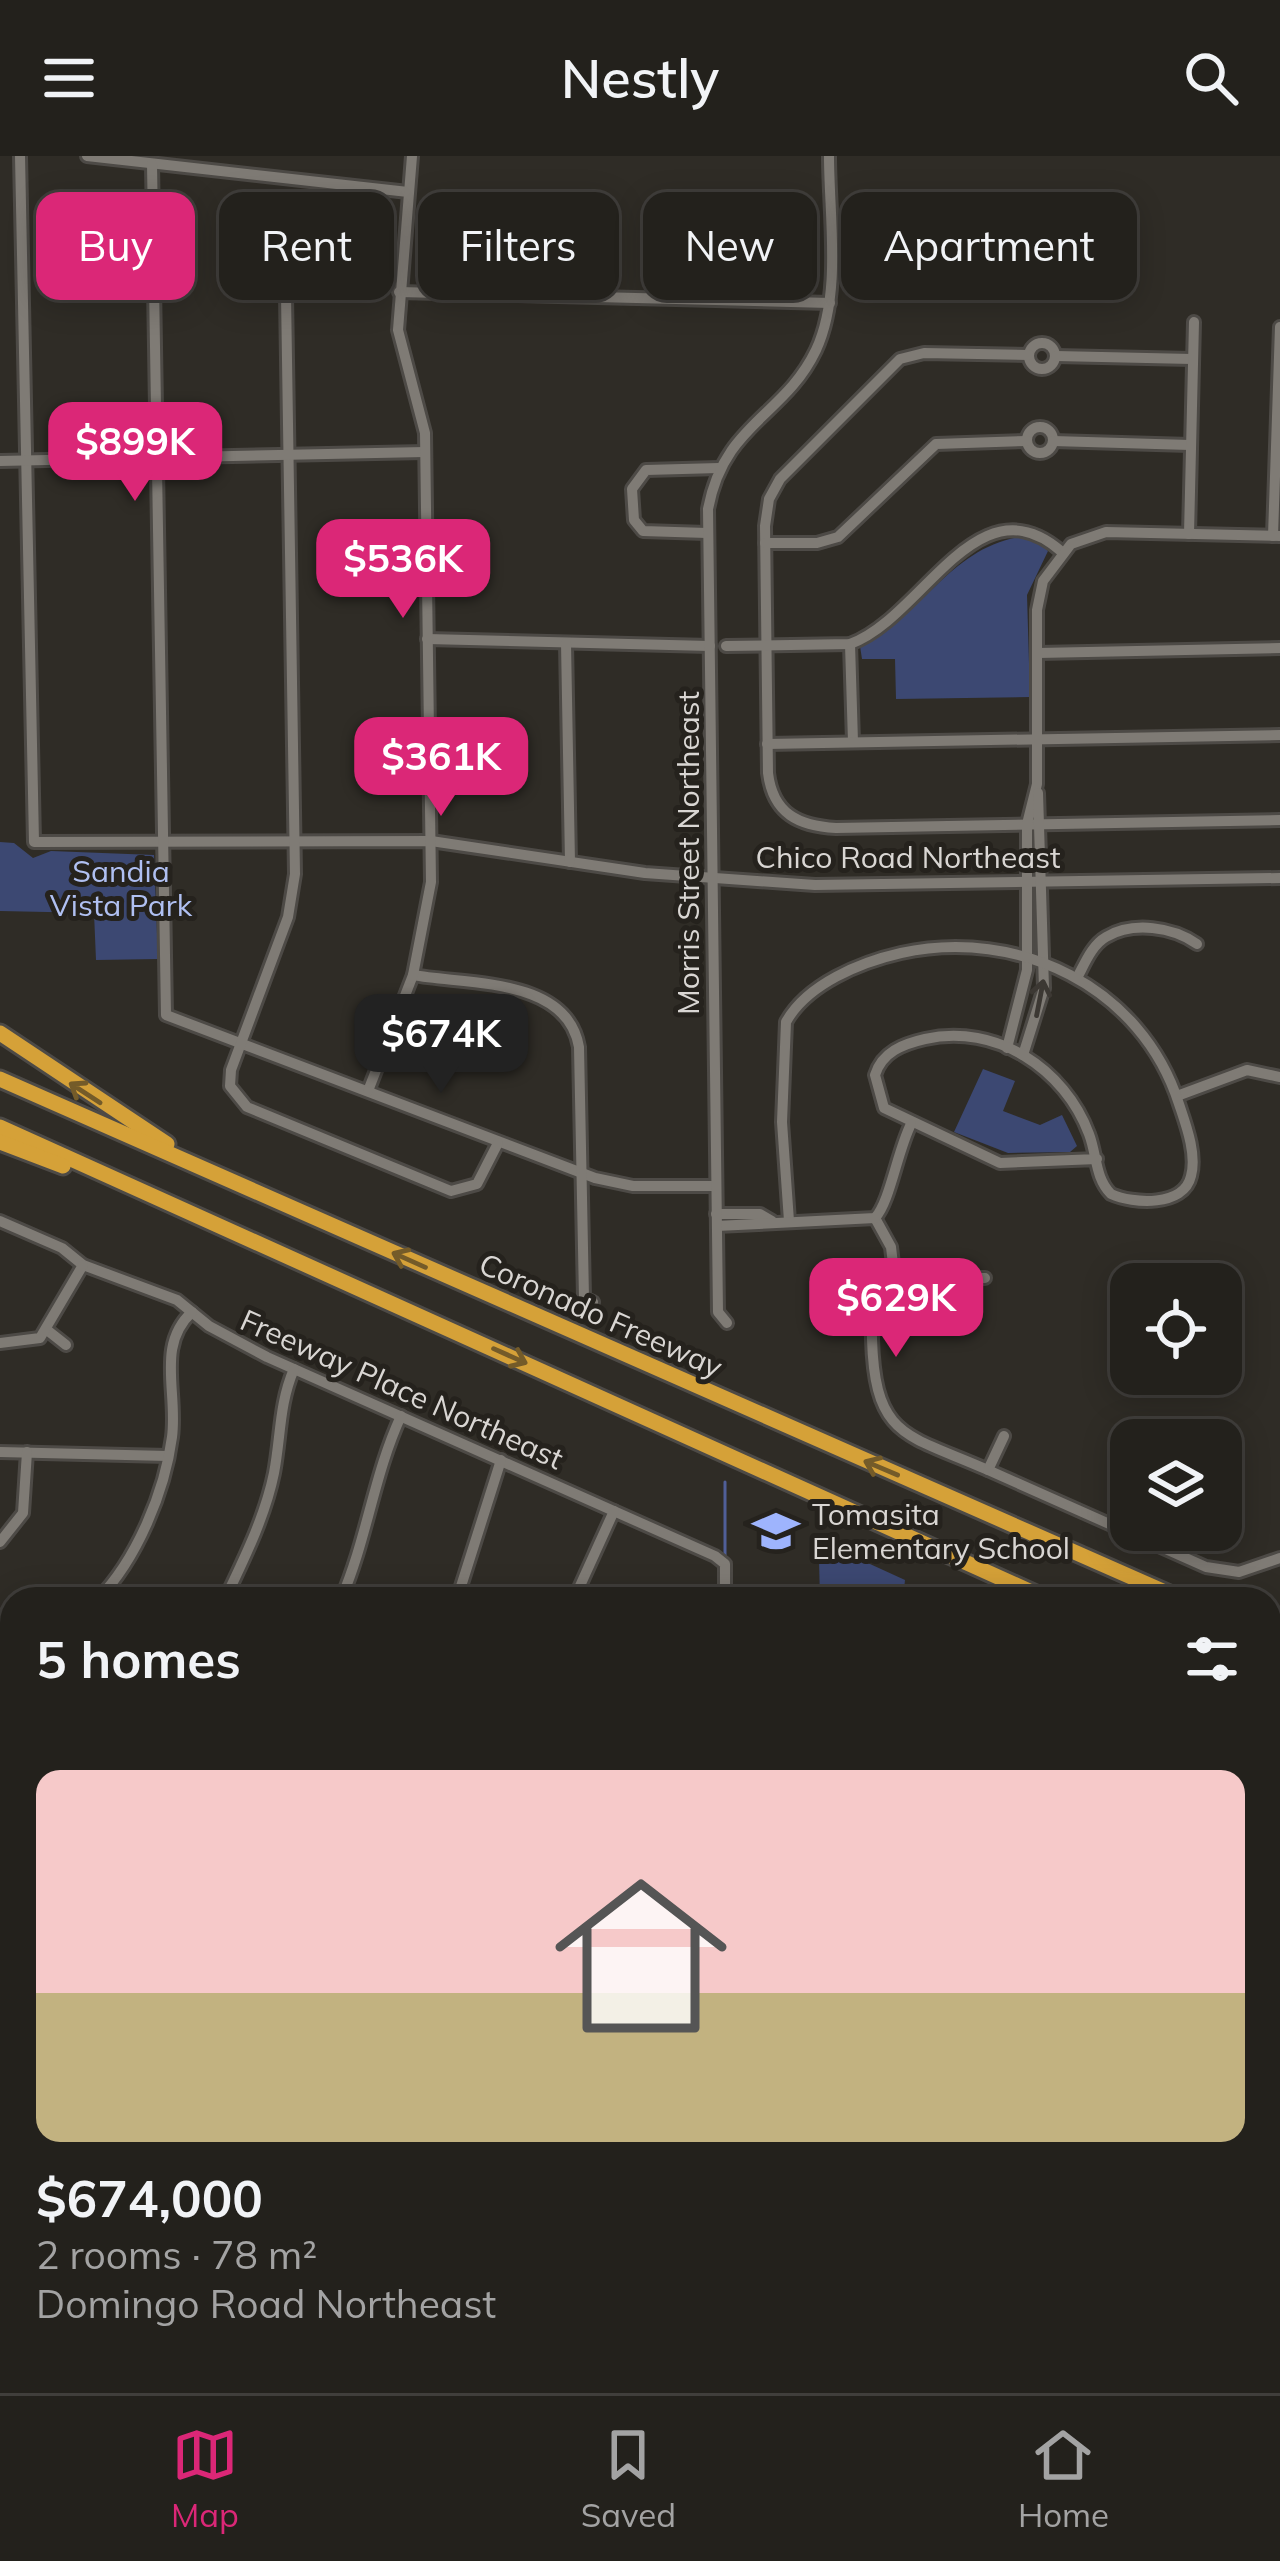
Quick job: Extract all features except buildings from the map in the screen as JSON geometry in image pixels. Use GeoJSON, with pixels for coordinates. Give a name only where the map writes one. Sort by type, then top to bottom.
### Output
{"type":"FeatureCollection","features":[{"type":"Feature","properties":{"kind":"highway"},"geometry":{"type":"LineString","coordinates":[[0,1033],[143,1130],[298,1211]]}},
{"type":"Feature","properties":{"kind":"highway","name":"Coronado Freeway"},"geometry":{"type":"LineString","coordinates":[[0,1079],[1154,1587]]}},
{"type":"Feature","properties":{"kind":"highway"},"geometry":{"type":"LineString","coordinates":[[0,1127],[1020,1587]]}},
{"type":"Feature","properties":{"kind":"highway"},"geometry":{"type":"LineString","coordinates":[[0,1142],[173,1206]]}},
{"type":"Feature","properties":{"kind":"street"},"geometry":{"type":"LineString","coordinates":[[20,156],[26,460]]}},
{"type":"Feature","properties":{"kind":"street"},"geometry":{"type":"LineString","coordinates":[[87,156],[408,192]]}},
{"type":"Feature","properties":{"kind":"street"},"geometry":{"type":"LineString","coordinates":[[368,1091],[413,976],[428,914],[425,452],[423,417],[398,330],[412,156]]}},
{"type":"Feature","properties":{"kind":"street"},"geometry":{"type":"LineString","coordinates":[[399,292],[830,303],[829,156]]}},
{"type":"Feature","properties":{"kind":"street"},"geometry":{"type":"LineString","coordinates":[[152,164],[166,1015],[582,1174],[633,1186],[716,1186]]}},
{"type":"Feature","properties":{"kind":"street"},"geometry":{"type":"LineString","coordinates":[[286,300],[296,842],[288,917],[229,1081],[240,1103],[446,1190],[464,1191],[478,1184],[498,1143]]}},
{"type":"Feature","properties":{"kind":"street","name":"Morris Street Northeast"},"geometry":{"type":"LineString","coordinates":[[727,1323],[718,1312],[707,533],[719,468],[733,444],[815,352],[830,303]]}},
{"type":"Feature","properties":{"kind":"street"},"geometry":{"type":"LineString","coordinates":[[1189,534],[1194,322]]}},
{"type":"Feature","properties":{"kind":"street"},"geometry":{"type":"LineString","coordinates":[[1007,1048],[1020,1012],[1028,958],[1027,824],[1037,784],[1040,739],[1040,590],[1061,552],[1106,532],[1276,536],[1280,327]]}},
{"type":"Feature","properties":{"kind":"street"},"geometry":{"type":"LineString","coordinates":[[1028,355],[1040,342],[1053,347],[1056,356]]}},
{"type":"Feature","properties":{"kind":"street"},"geometry":{"type":"LineString","coordinates":[[1192,359],[1056,356],[1042,370],[1028,355],[924,352],[891,365],[775,486],[766,507],[769,783],[785,814],[803,824],[836,827],[1280,820]]}},
{"type":"Feature","properties":{"kind":"street"},"geometry":{"type":"LineString","coordinates":[[765,543],[833,539],[936,444],[1027,440],[1040,427],[1053,441],[1190,445]]}},
{"type":"Feature","properties":{"kind":"street"},"geometry":{"type":"LineString","coordinates":[[1027,440],[1040,454],[1053,441]]}},
{"type":"Feature","properties":{"kind":"street"},"geometry":{"type":"LineString","coordinates":[[0,460],[425,452]]}},
{"type":"Feature","properties":{"kind":"street","name":"Chico Road Northeast"},"geometry":{"type":"LineString","coordinates":[[26,460],[34,842],[431,841],[570,862],[814,885],[1280,878]]}},
{"type":"Feature","properties":{"kind":"street"},"geometry":{"type":"LineString","coordinates":[[707,533],[643,531],[632,507],[632,486],[646,470],[719,468]]}},
{"type":"Feature","properties":{"kind":"street"},"geometry":{"type":"LineString","coordinates":[[726,646],[850,644],[890,622],[958,553],[989,534],[1037,533],[1061,552]]}},
{"type":"Feature","properties":{"kind":"street"},"geometry":{"type":"LineString","coordinates":[[427,638],[710,646]]}},
{"type":"Feature","properties":{"kind":"street"},"geometry":{"type":"LineString","coordinates":[[566,643],[570,862]]}},
{"type":"Feature","properties":{"kind":"street"},"geometry":{"type":"LineString","coordinates":[[850,644],[853,742]]}},
{"type":"Feature","properties":{"kind":"street"},"geometry":{"type":"LineString","coordinates":[[1038,653],[1280,648]]}},
{"type":"Feature","properties":{"kind":"street"},"geometry":{"type":"LineString","coordinates":[[767,744],[1280,735]]}},
{"type":"Feature","properties":{"kind":"street"},"geometry":{"type":"LineString","coordinates":[[1023,1055],[1040,1006],[1045,963],[1043,824],[1037,784]]}},
{"type":"Feature","properties":{"kind":"street"},"geometry":{"type":"LineString","coordinates":[[1078,976],[1100,941],[1116,933],[1173,928],[1197,944]]}},
{"type":"Feature","properties":{"kind":"street"},"geometry":{"type":"LineString","coordinates":[[789,1222],[782,1109],[783,1035],[790,1013],[832,980],[891,955],[959,947],[1045,963],[1078,976],[1142,1034],[1177,1096],[1191,1176],[1178,1195],[1153,1199],[1111,1194],[1101,1182],[1097,1159],[1070,1097],[1049,1072],[1023,1055],[956,1036],[896,1048],[879,1063],[875,1075],[884,1108],[911,1124],[1000,1163],[1097,1159]]}},
{"type":"Feature","properties":{"kind":"street"},"geometry":{"type":"LineString","coordinates":[[413,976],[538,996],[564,1012],[578,1047],[584,1298],[593,1302]]}},
{"type":"Feature","properties":{"kind":"street"},"geometry":{"type":"LineString","coordinates":[[1177,1096],[1247,1070],[1280,1077]]}},
{"type":"Feature","properties":{"kind":"street"},"geometry":{"type":"LineString","coordinates":[[717,1220],[760,1226],[772,1221],[875,1218],[887,1204],[892,1165],[911,1124]]}},
{"type":"Feature","properties":{"kind":"street"},"geometry":{"type":"LineString","coordinates":[[875,1218],[891,1247],[893,1264]]}},
{"type":"Feature","properties":{"kind":"street","name":"Freeway Place Northeast"},"geometry":{"type":"LineString","coordinates":[[0,1221],[62,1248],[83,1265],[108,1270],[192,1312],[230,1338],[294,1369],[725,1564],[725,1587]]}},
{"type":"Feature","properties":{"kind":"street"},"geometry":{"type":"LineString","coordinates":[[0,1343],[30,1341],[47,1330],[83,1265]]}},
{"type":"Feature","properties":{"kind":"street"},"geometry":{"type":"LineString","coordinates":[[985,1277],[889,1279],[878,1285],[871,1301],[874,1379],[884,1414],[902,1432],[1217,1571],[1249,1570],[1280,1558]]}},
{"type":"Feature","properties":{"kind":"street"},"geometry":{"type":"LineString","coordinates":[[106,1587],[135,1544],[168,1456],[172,1338],[192,1312]]}},
{"type":"Feature","properties":{"kind":"street"},"geometry":{"type":"LineString","coordinates":[[47,1330],[66,1346]]}},
{"type":"Feature","properties":{"kind":"street"},"geometry":{"type":"LineString","coordinates":[[230,1587],[259,1522],[274,1470],[284,1393],[294,1369]]}},
{"type":"Feature","properties":{"kind":"street"},"geometry":{"type":"LineString","coordinates":[[346,1587],[366,1537],[388,1444],[401,1416]]}},
{"type":"Feature","properties":{"kind":"street"},"geometry":{"type":"LineString","coordinates":[[988,1470],[1004,1436]]}},
{"type":"Feature","properties":{"kind":"street"},"geometry":{"type":"LineString","coordinates":[[0,1452],[168,1456]]}},
{"type":"Feature","properties":{"kind":"street"},"geometry":{"type":"LineString","coordinates":[[0,1542],[23,1514],[27,1452]]}},
{"type":"Feature","properties":{"kind":"street"},"geometry":{"type":"LineString","coordinates":[[461,1587],[501,1460]]}},
{"type":"Feature","properties":{"kind":"street"},"geometry":{"type":"LineString","coordinates":[[579,1587],[614,1511]]}},
{"type":"Feature","properties":{"kind":"green space"},"geometry":{"type":"Polygon","coordinates":[[[1020,537],[1037,539],[1048,551],[1027,595],[1030,697],[896,699],[895,659],[862,659],[860,646],[901,618],[973,555],[1020,537]]]}},
{"type":"Feature","properties":{"kind":"green space","name":"Sandia Vista Park"},"geometry":{"type":"Polygon","coordinates":[[[0,842],[14,843],[33,858],[51,851],[154,855],[158,959],[96,960],[94,913],[0,911],[0,842]]]}},
{"type":"Feature","properties":{"kind":"green space"},"geometry":{"type":"Polygon","coordinates":[[[983,1069],[1015,1081],[1003,1111],[1040,1125],[1062,1115],[1077,1146],[1070,1152],[1008,1153],[954,1132],[983,1069]]]}},
{"type":"Feature","properties":{"kind":"green space"},"geometry":{"type":"Polygon","coordinates":[[[835,1548],[905,1580],[904,1587],[820,1587],[819,1560],[835,1548]]]}},
{"type":"Feature","properties":{"kind":"waterway"},"geometry":{"type":"LineString","coordinates":[[725,1482],[725,1558]]}},
{"type":"Feature","properties":{"kind":"place","name":"Tomasita Elementary School"},"geometry":{"type":"Point","coordinates":[776,1531]}}]}
